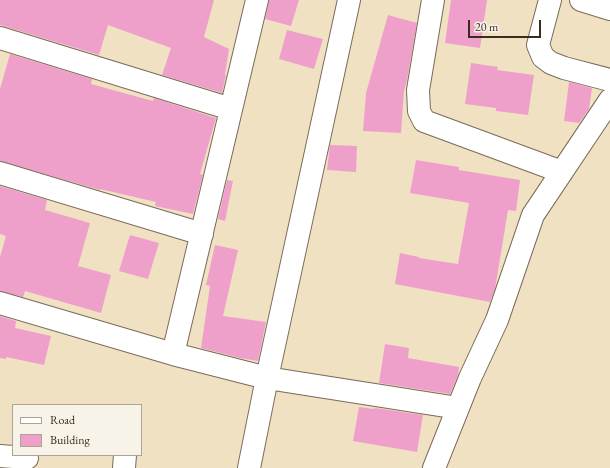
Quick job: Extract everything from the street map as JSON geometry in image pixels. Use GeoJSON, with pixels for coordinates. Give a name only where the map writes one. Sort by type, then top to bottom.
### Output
{"type":"FeatureCollection","features":[{"type":"Feature","properties":{"kind":"street"},"geometry":{"type":"LineString","coordinates":[[173,354],[257,0]]}},
{"type":"Feature","properties":{"kind":"street"},"geometry":{"type":"LineString","coordinates":[[250,468],[349,0]]}},
{"type":"Feature","properties":{"kind":"street"},"geometry":{"type":"LineString","coordinates":[[433,0],[418,90],[419,110],[424,121],[562,172]]}},
{"type":"Feature","properties":{"kind":"street"},"geometry":{"type":"LineString","coordinates":[[550,0],[538,45],[543,58],[551,64],[610,80]]}},
{"type":"Feature","properties":{"kind":"street"},"geometry":{"type":"LineString","coordinates":[[581,0],[610,9]]}},
{"type":"Feature","properties":{"kind":"street"},"geometry":{"type":"LineString","coordinates":[[0,38],[231,109]]}},
{"type":"Feature","properties":{"kind":"street"},"geometry":{"type":"LineString","coordinates":[[434,468],[470,378],[497,320],[533,215],[610,100]]}},
{"type":"Feature","properties":{"kind":"street"},"geometry":{"type":"LineString","coordinates":[[0,173],[202,234]]}},
{"type":"Feature","properties":{"kind":"street"},"geometry":{"type":"LineString","coordinates":[[0,304],[173,354],[268,378],[458,408]]}},
{"type":"Feature","properties":{"kind":"street"},"geometry":{"type":"LineString","coordinates":[[0,456],[27,458]]}},
{"type":"Feature","properties":{"kind":"street"},"geometry":{"type":"LineString","coordinates":[[124,468],[125,456]]}},
{"type":"Feature","properties":{"kind":"building"},"geometry":{"type":"Polygon","coordinates":[[[0,0],[214,0],[204,37],[229,49],[222,93],[162,75],[171,48],[108,25],[99,55],[0,25],[0,0]]]}},
{"type":"Feature","properties":{"kind":"building"},"geometry":{"type":"Polygon","coordinates":[[[269,0],[299,0],[291,26],[265,19],[269,0]]]}},
{"type":"Feature","properties":{"kind":"building"},"geometry":{"type":"Polygon","coordinates":[[[451,0],[487,0],[480,48],[445,43],[451,0]]]}},
{"type":"Feature","properties":{"kind":"building"},"geometry":{"type":"Polygon","coordinates":[[[388,15],[417,23],[404,91],[401,133],[363,131],[366,93],[388,15]]]}},
{"type":"Feature","properties":{"kind":"building"},"geometry":{"type":"Polygon","coordinates":[[[287,30],[323,39],[314,69],[279,59],[287,30]]]}},
{"type":"Feature","properties":{"kind":"building"},"geometry":{"type":"Polygon","coordinates":[[[10,54],[92,79],[91,84],[153,101],[154,98],[216,118],[200,174],[203,175],[193,214],[155,206],[156,202],[100,190],[0,161],[0,89],[10,54]]]}},
{"type":"Feature","properties":{"kind":"building"},"geometry":{"type":"Polygon","coordinates":[[[471,63],[498,67],[497,70],[534,75],[528,115],[496,111],[496,108],[465,104],[471,63]]]}},
{"type":"Feature","properties":{"kind":"building"},"geometry":{"type":"Polygon","coordinates":[[[569,82],[592,88],[589,109],[579,123],[564,121],[569,82]]]}},
{"type":"Feature","properties":{"kind":"building"},"geometry":{"type":"Polygon","coordinates":[[[330,145],[357,146],[356,172],[327,170],[330,145]]]}},
{"type":"Feature","properties":{"kind":"building"},"geometry":{"type":"Polygon","coordinates":[[[416,160],[459,167],[459,170],[520,180],[516,211],[508,210],[495,289],[490,302],[395,284],[400,253],[419,258],[458,264],[469,203],[410,193],[416,160]]]}},
{"type":"Feature","properties":{"kind":"building"},"geometry":{"type":"Polygon","coordinates":[[[227,180],[233,181],[225,221],[218,219],[227,180]]]}},
{"type":"Feature","properties":{"kind":"building"},"geometry":{"type":"Polygon","coordinates":[[[0,186],[47,200],[45,210],[90,223],[78,266],[111,275],[101,313],[25,291],[23,297],[0,291],[0,257],[6,236],[0,234],[0,186]]]}},
{"type":"Feature","properties":{"kind":"building"},"geometry":{"type":"Polygon","coordinates":[[[130,235],[159,243],[148,279],[119,271],[130,235]]]}},
{"type":"Feature","properties":{"kind":"building"},"geometry":{"type":"Polygon","coordinates":[[[215,245],[238,250],[223,316],[266,322],[258,361],[201,348],[210,286],[206,285],[215,245]]]}},
{"type":"Feature","properties":{"kind":"building"},"geometry":{"type":"Polygon","coordinates":[[[0,316],[16,321],[15,328],[51,336],[44,365],[6,357],[6,359],[0,358],[0,316]]]}},
{"type":"Feature","properties":{"kind":"building"},"geometry":{"type":"Polygon","coordinates":[[[385,344],[409,348],[408,358],[459,367],[458,375],[450,394],[379,383],[385,344]]]}},
{"type":"Feature","properties":{"kind":"building"},"geometry":{"type":"Polygon","coordinates":[[[359,407],[423,415],[417,452],[353,441],[359,407]]]}}]}
